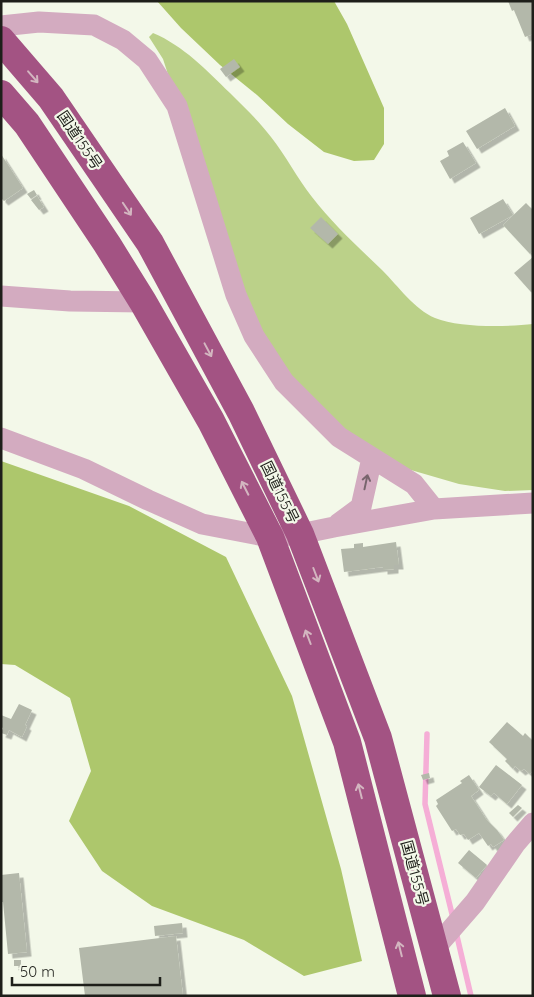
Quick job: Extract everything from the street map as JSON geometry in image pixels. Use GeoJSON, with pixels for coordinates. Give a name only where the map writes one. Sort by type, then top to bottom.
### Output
{"type":"FeatureCollection","features":[{"type":"Feature","properties":{"kind":"highway","name":"国道155号"},"geometry":{"type":"LineString","coordinates":[[1,40],[51,98],[150,243],[241,412],[300,534],[378,738],[447,996]]}},
{"type":"Feature","properties":{"kind":"highway","name":"国道155号"},"geometry":{"type":"LineString","coordinates":[[1,94],[27,124],[107,244],[143,302],[211,421],[270,537],[347,742],[412,996]]}},
{"type":"Feature","properties":{"kind":"street"},"geometry":{"type":"LineString","coordinates":[[1,26],[40,22],[94,25],[123,40],[147,60],[177,106],[236,295],[254,336],[284,382],[339,437],[414,484],[434,509]]}},
{"type":"Feature","properties":{"kind":"street"},"geometry":{"type":"LineString","coordinates":[[1,296],[70,301],[143,302]]}},
{"type":"Feature","properties":{"kind":"street"},"geometry":{"type":"LineString","coordinates":[[1,438],[84,469],[202,524],[270,537],[300,534],[434,509],[533,503]]}},
{"type":"Feature","properties":{"kind":"street"},"geometry":{"type":"LineString","coordinates":[[334,527],[361,507],[372,458]]}},
{"type":"Feature","properties":{"kind":"street"},"geometry":{"type":"LineString","coordinates":[[435,948],[475,902],[515,844],[533,823]]}},
{"type":"Feature","properties":{"kind":"green space"},"geometry":{"type":"Polygon","coordinates":[[[157,1],[334,1],[347,24],[384,108],[384,144],[374,160],[354,161],[324,152],[288,124],[257,95],[220,65],[181,28],[157,1]]]}},
{"type":"Feature","properties":{"kind":"green space"},"geometry":{"type":"Polygon","coordinates":[[[153,33],[164,38],[194,59],[251,114],[276,144],[320,207],[420,309],[435,318],[457,324],[510,326],[533,324],[533,490],[505,491],[459,484],[404,468],[339,431],[282,373],[237,286],[163,59],[149,37],[153,33]]]}},
{"type":"Feature","properties":{"kind":"green space"},"geometry":{"type":"Polygon","coordinates":[[[1,461],[129,506],[226,557],[292,696],[341,869],[362,961],[304,976],[244,940],[152,906],[102,871],[69,821],[91,771],[70,698],[15,665],[1,664],[1,461]]]}},
{"type":"Feature","properties":{"kind":"building"},"geometry":{"type":"Polygon","coordinates":[[[508,1],[533,1],[533,34],[525,37],[514,10],[512,11],[508,1]]]}},
{"type":"Feature","properties":{"kind":"building"},"geometry":{"type":"Polygon","coordinates":[[[234,59],[240,67],[226,77],[220,69],[234,59]]]}},
{"type":"Feature","properties":{"kind":"building"},"geometry":{"type":"Polygon","coordinates":[[[505,108],[515,126],[477,149],[466,131],[505,108]]]}},
{"type":"Feature","properties":{"kind":"building"},"geometry":{"type":"Polygon","coordinates":[[[463,142],[476,163],[450,179],[440,161],[449,156],[447,151],[463,142]]]}},
{"type":"Feature","properties":{"kind":"building"},"geometry":{"type":"Polygon","coordinates":[[[1,154],[23,188],[4,201],[1,198],[1,154]]]}},
{"type":"Feature","properties":{"kind":"building"},"geometry":{"type":"Polygon","coordinates":[[[34,190],[37,195],[31,199],[27,194],[34,190]]]}},
{"type":"Feature","properties":{"kind":"building"},"geometry":{"type":"Polygon","coordinates":[[[37,196],[44,207],[39,210],[31,200],[37,196]]]}},
{"type":"Feature","properties":{"kind":"building"},"geometry":{"type":"Polygon","coordinates":[[[503,199],[513,215],[479,234],[470,218],[503,199]]]}},
{"type":"Feature","properties":{"kind":"building"},"geometry":{"type":"Polygon","coordinates":[[[526,203],[533,210],[533,251],[530,254],[503,225],[526,203]]]}},
{"type":"Feature","properties":{"kind":"building"},"geometry":{"type":"Polygon","coordinates":[[[321,217],[338,234],[328,244],[310,228],[321,217]]]}},
{"type":"Feature","properties":{"kind":"building"},"geometry":{"type":"Polygon","coordinates":[[[533,257],[533,291],[531,292],[514,273],[533,257]]]}},
{"type":"Feature","properties":{"kind":"building"},"geometry":{"type":"Polygon","coordinates":[[[396,542],[399,565],[394,565],[394,569],[383,570],[383,567],[344,572],[341,549],[354,548],[354,544],[363,543],[363,547],[396,542]]]}},
{"type":"Feature","properties":{"kind":"building"},"geometry":{"type":"Polygon","coordinates":[[[19,704],[32,710],[22,737],[9,730],[7,735],[1,733],[3,728],[1,727],[1,715],[11,719],[19,704]]]}},
{"type":"Feature","properties":{"kind":"building"},"geometry":{"type":"Polygon","coordinates":[[[507,722],[523,736],[525,733],[533,741],[533,770],[530,774],[524,769],[521,771],[515,766],[513,769],[505,761],[507,759],[489,742],[507,722]]]}},
{"type":"Feature","properties":{"kind":"building"},"geometry":{"type":"Polygon","coordinates":[[[496,765],[522,785],[507,804],[494,793],[491,796],[479,787],[496,765]]]}},
{"type":"Feature","properties":{"kind":"building"},"geometry":{"type":"Polygon","coordinates":[[[429,773],[430,778],[423,780],[421,775],[429,773]]]}},
{"type":"Feature","properties":{"kind":"building"},"geometry":{"type":"Polygon","coordinates":[[[469,775],[479,790],[471,796],[486,819],[504,840],[493,847],[491,844],[488,846],[479,833],[468,840],[464,834],[460,835],[456,829],[452,831],[436,806],[438,804],[436,800],[462,783],[460,781],[469,775]]]}},
{"type":"Feature","properties":{"kind":"building"},"geometry":{"type":"Polygon","coordinates":[[[518,805],[522,808],[513,817],[509,813],[518,805]]]}},
{"type":"Feature","properties":{"kind":"building"},"geometry":{"type":"Polygon","coordinates":[[[469,850],[487,865],[476,878],[458,863],[469,850]]]}},
{"type":"Feature","properties":{"kind":"building"},"geometry":{"type":"Polygon","coordinates":[[[19,873],[27,952],[8,954],[3,902],[1,902],[1,875],[19,873]]]}},
{"type":"Feature","properties":{"kind":"building"},"geometry":{"type":"Polygon","coordinates":[[[182,923],[183,933],[155,936],[154,926],[182,923]]]}},
{"type":"Feature","properties":{"kind":"building"},"geometry":{"type":"Polygon","coordinates":[[[176,936],[183,996],[85,996],[79,948],[176,936]]]}},
{"type":"Feature","properties":{"kind":"building"},"geometry":{"type":"Polygon","coordinates":[[[14,960],[21,960],[21,966],[14,966],[14,960]]]}},
{"type":"Feature","properties":{"kind":"waterway"},"geometry":{"type":"LineString","coordinates":[[427,734],[425,804],[453,918]]}},
{"type":"Feature","properties":{"kind":"waterway"},"geometry":{"type":"LineString","coordinates":[[456,932],[471,996]]}}]}
